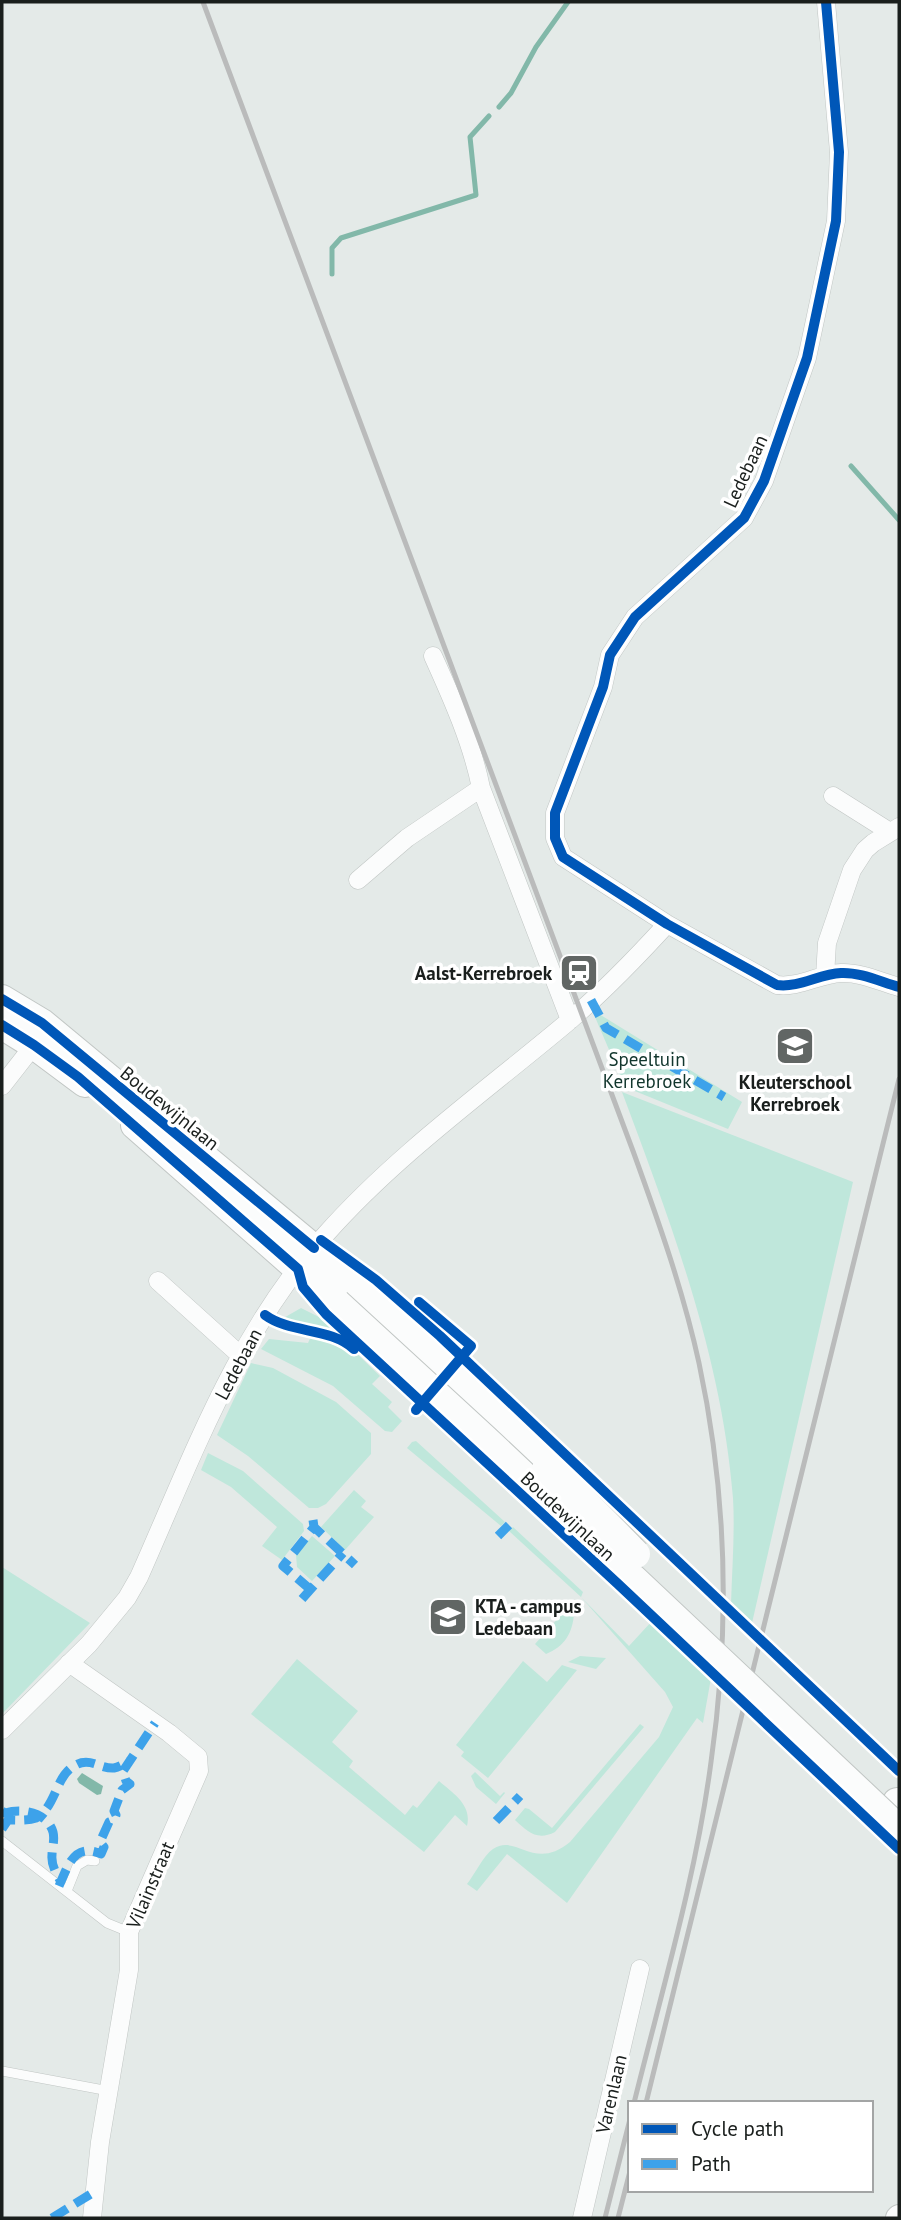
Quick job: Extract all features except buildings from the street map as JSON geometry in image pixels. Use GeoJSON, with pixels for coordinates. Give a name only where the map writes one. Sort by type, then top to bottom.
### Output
{"type":"FeatureCollection","features":[{"type":"Feature","properties":{"kind":"main road","name":"Boudewijnlaan"},"geometry":{"type":"LineString","coordinates":[[2,999],[42,1023],[346,1293],[516,1467],[899,1810]]}},
{"type":"Feature","properties":{"kind":"main road","name":"Boudewijnlaan"},"geometry":{"type":"LineString","coordinates":[[2,1025],[78,1077],[306,1259]]}},
{"type":"Feature","properties":{"kind":"street","name":"Ledebaan"},"geometry":{"type":"LineString","coordinates":[[2,1730],[105,1625],[127,1598],[240,1355],[276,1299],[326,1234],[383,1177],[570,1020],[667,925],[563,857],[555,838],[555,813],[603,687],[606,667],[616,643],[635,617],[744,518],[764,481],[803,369],[836,221],[839,152],[826,2]]}},
{"type":"Feature","properties":{"kind":"street"},"geometry":{"type":"LineString","coordinates":[[433,656],[570,1020]]}},
{"type":"Feature","properties":{"kind":"street"},"geometry":{"type":"LineString","coordinates":[[358,880],[407,838],[481,788]]}},
{"type":"Feature","properties":{"kind":"street"},"geometry":{"type":"LineString","coordinates":[[825,976],[827,943],[852,870],[865,850],[895,830],[833,796]]}},
{"type":"Feature","properties":{"kind":"street"},"geometry":{"type":"LineString","coordinates":[[667,925],[777,985],[791,986],[839,973],[899,987]]}},
{"type":"Feature","properties":{"kind":"street"},"geometry":{"type":"LineString","coordinates":[[2,1086],[34,1045]]}},
{"type":"Feature","properties":{"kind":"street"},"geometry":{"type":"LineString","coordinates":[[158,1281],[240,1355]]}},
{"type":"Feature","properties":{"kind":"street","name":"Vilainstraat"},"geometry":{"type":"LineString","coordinates":[[69,1663],[169,1733],[198,1757],[200,1771],[129,1932],[129,1970],[100,2142],[92,2218]]}},
{"type":"Feature","properties":{"kind":"street","name":"Varenlaan"},"geometry":{"type":"LineString","coordinates":[[582,2218],[640,1969]]}},
{"type":"Feature","properties":{"kind":"lane"},"geometry":{"type":"LineString","coordinates":[[2,1841],[107,1923],[129,1932]]}},
{"type":"Feature","properties":{"kind":"lane"},"geometry":{"type":"LineString","coordinates":[[67,1891],[77,1866],[87,1860],[95,1861]]}},
{"type":"Feature","properties":{"kind":"lane"},"geometry":{"type":"LineString","coordinates":[[2,2071],[109,2091]]}},
{"type":"Feature","properties":{"kind":"green space","name":"Speeltuin Kerrebroek"},"geometry":{"type":"Polygon","coordinates":[[[599,1014],[742,1102],[728,1129],[625,1087],[595,1017],[599,1014]]]}},
{"type":"Feature","properties":{"kind":"green space"},"geometry":{"type":"Polygon","coordinates":[[[622,1092],[853,1182],[752,1623],[731,1605],[733,1498],[727,1445],[706,1342],[676,1241],[622,1092]]]}},
{"type":"Feature","properties":{"kind":"green space"},"geometry":{"type":"Polygon","coordinates":[[[301,1308],[319,1317],[380,1376],[372,1384],[392,1402],[388,1407],[402,1421],[392,1432],[385,1431],[333,1386],[261,1349],[269,1339],[308,1343],[312,1334],[298,1325],[280,1320],[301,1308]]]}},
{"type":"Feature","properties":{"kind":"green space"},"geometry":{"type":"Polygon","coordinates":[[[251,1363],[273,1368],[336,1402],[371,1433],[371,1454],[326,1504],[318,1508],[309,1508],[248,1456],[217,1435],[251,1363]]]}},
{"type":"Feature","properties":{"kind":"green space"},"geometry":{"type":"Polygon","coordinates":[[[416,1441],[505,1522],[501,1526],[407,1448],[416,1441]]]}},
{"type":"Feature","properties":{"kind":"green space"},"geometry":{"type":"Polygon","coordinates":[[[208,1453],[243,1471],[303,1524],[304,1531],[282,1560],[262,1546],[277,1527],[231,1487],[201,1470],[208,1453]]]}},
{"type":"Feature","properties":{"kind":"green space"},"geometry":{"type":"Polygon","coordinates":[[[354,1490],[366,1501],[361,1507],[374,1517],[345,1550],[321,1527],[354,1490]]]}},
{"type":"Feature","properties":{"kind":"green space"},"geometry":{"type":"Polygon","coordinates":[[[513,1527],[583,1592],[581,1597],[509,1531],[513,1527]]]}},
{"type":"Feature","properties":{"kind":"green space"},"geometry":{"type":"Polygon","coordinates":[[[312,1536],[335,1556],[312,1581],[297,1567],[296,1555],[312,1536]]]}},
{"type":"Feature","properties":{"kind":"green space"},"geometry":{"type":"Polygon","coordinates":[[[2,1567],[90,1623],[2,1714],[2,1567]]]}},
{"type":"Feature","properties":{"kind":"green space"},"geometry":{"type":"Polygon","coordinates":[[[581,1597],[629,1646],[652,1621],[711,1678],[703,1723],[697,1718],[567,1903],[507,1854],[477,1891],[467,1884],[493,1849],[510,1845],[546,1854],[570,1842],[659,1737],[673,1707],[665,1692],[581,1597]]]}},
{"type":"Feature","properties":{"kind":"green space"},"geometry":{"type":"Polygon","coordinates":[[[569,1606],[574,1613],[572,1627],[563,1643],[546,1654],[535,1644],[569,1606]]]}},
{"type":"Feature","properties":{"kind":"green space"},"geometry":{"type":"Polygon","coordinates":[[[580,1656],[606,1658],[596,1669],[568,1662],[580,1656]]]}},
{"type":"Feature","properties":{"kind":"green space"},"geometry":{"type":"Polygon","coordinates":[[[297,1659],[358,1711],[332,1742],[353,1761],[349,1767],[405,1815],[413,1805],[417,1808],[439,1781],[456,1795],[464,1806],[467,1826],[455,1815],[424,1852],[251,1714],[297,1659]]]}},
{"type":"Feature","properties":{"kind":"green space"},"geometry":{"type":"Polygon","coordinates":[[[523,1661],[547,1682],[562,1665],[577,1670],[488,1778],[461,1756],[464,1752],[456,1745],[523,1661]]]}},
{"type":"Feature","properties":{"kind":"green space"},"geometry":{"type":"Polygon","coordinates":[[[640,1724],[644,1727],[555,1832],[538,1835],[515,1820],[525,1808],[552,1828],[640,1724]]]}},
{"type":"Feature","properties":{"kind":"green space"},"geometry":{"type":"Polygon","coordinates":[[[475,1772],[500,1796],[505,1793],[496,1804],[476,1787],[471,1776],[475,1772]]]}},
{"type":"Feature","properties":{"kind":"shaded area"},"geometry":{"type":"Polygon","coordinates":[[[82,1773],[103,1786],[101,1794],[97,1795],[79,1783],[77,1779],[82,1773]]]}},
{"type":"Feature","properties":{"kind":"waterway"},"geometry":{"type":"LineString","coordinates":[[499,107],[511,93],[536,47],[568,2]]}},
{"type":"Feature","properties":{"kind":"waterway"},"geometry":{"type":"LineString","coordinates":[[332,274],[332,248],[341,238],[476,195],[470,137],[489,116]]}},
{"type":"Feature","properties":{"kind":"waterway"},"geometry":{"type":"LineString","coordinates":[[851,466],[899,520]]}},
{"type":"Feature","properties":{"kind":"railway"},"geometry":{"type":"LineString","coordinates":[[203,2],[633,1151],[678,1282],[699,1363],[715,1462],[723,1562],[717,1712],[697,1848],[635,2101]]}},
{"type":"Feature","properties":{"kind":"railway"},"geometry":{"type":"LineString","coordinates":[[646,2101],[899,1079]]}},
{"type":"Feature","properties":{"kind":"railway"},"geometry":{"type":"LineString","coordinates":[[605,2218],[628,2127]]}},
{"type":"Feature","properties":{"kind":"railway"},"geometry":{"type":"LineString","coordinates":[[618,2218],[628,2179]]}},
{"type":"Feature","properties":{"kind":"marked path"},"geometry":{"type":"LineString","coordinates":[[591,1000],[606,1028],[724,1097]]}},
{"type":"Feature","properties":{"kind":"marked path"},"geometry":{"type":"LineString","coordinates":[[313,1520],[314,1527],[355,1565]]}},
{"type":"Feature","properties":{"kind":"marked path"},"geometry":{"type":"LineString","coordinates":[[498,1536],[509,1525]]}},
{"type":"Feature","properties":{"kind":"marked path"},"geometry":{"type":"LineString","coordinates":[[311,1590],[283,1566],[314,1527]]}},
{"type":"Feature","properties":{"kind":"marked path"},"geometry":{"type":"LineString","coordinates":[[302,1599],[343,1553]]}},
{"type":"Feature","properties":{"kind":"marked path"},"geometry":{"type":"LineString","coordinates":[[59,1886],[69,1864],[78,1854],[84,1851],[101,1854],[104,1847],[100,1842],[109,1822],[114,1820],[114,1811],[122,1790],[130,1784],[123,1771],[155,1723]]}},
{"type":"Feature","properties":{"kind":"marked path"},"geometry":{"type":"LineString","coordinates":[[2,1829],[8,1820],[33,1819],[43,1813],[64,1776],[76,1765],[86,1762],[114,1768],[129,1761]]}},
{"type":"Feature","properties":{"kind":"marked path"},"geometry":{"type":"LineString","coordinates":[[496,1821],[520,1796]]}},
{"type":"Feature","properties":{"kind":"marked path"},"geometry":{"type":"LineString","coordinates":[[2,1811],[33,1813],[50,1825],[54,1835],[52,1862],[61,1882]]}},
{"type":"Feature","properties":{"kind":"marked path"},"geometry":{"type":"LineString","coordinates":[[52,2218],[94,2192]]}},
{"type":"Feature","properties":{"kind":"cycle path"},"geometry":{"type":"LineString","coordinates":[[826,2],[839,152],[836,221],[807,358],[764,481],[744,518],[635,617],[610,655],[603,687],[555,813],[555,838],[563,857],[667,924],[777,985],[793,985],[833,974],[848,973],[899,987]]}},
{"type":"Feature","properties":{"kind":"cycle path"},"geometry":{"type":"LineString","coordinates":[[2,999],[42,1023],[314,1248]]}},
{"type":"Feature","properties":{"kind":"cycle path"},"geometry":{"type":"LineString","coordinates":[[2,1025],[78,1077],[298,1269],[303,1287],[326,1314],[899,1849]]}},
{"type":"Feature","properties":{"kind":"cycle path"},"geometry":{"type":"LineString","coordinates":[[321,1240],[376,1280],[440,1336],[899,1771]]}},
{"type":"Feature","properties":{"kind":"cycle path"},"geometry":{"type":"LineString","coordinates":[[416,1410],[471,1346],[419,1302]]}},
{"type":"Feature","properties":{"kind":"cycle path"},"geometry":{"type":"LineString","coordinates":[[265,1315],[286,1325],[334,1337],[354,1349]]}},
{"type":"Feature","properties":{"kind":"place","name":"Aalst-Kerrebroek"},"geometry":{"type":"Point","coordinates":[579,973]}},
{"type":"Feature","properties":{"kind":"place","name":"Kleuterschool Kerrebroek"},"geometry":{"type":"Point","coordinates":[795,1046]}},
{"type":"Feature","properties":{"kind":"place","name":"KTA - campus Ledebaan"},"geometry":{"type":"Point","coordinates":[448,1617]}}]}
